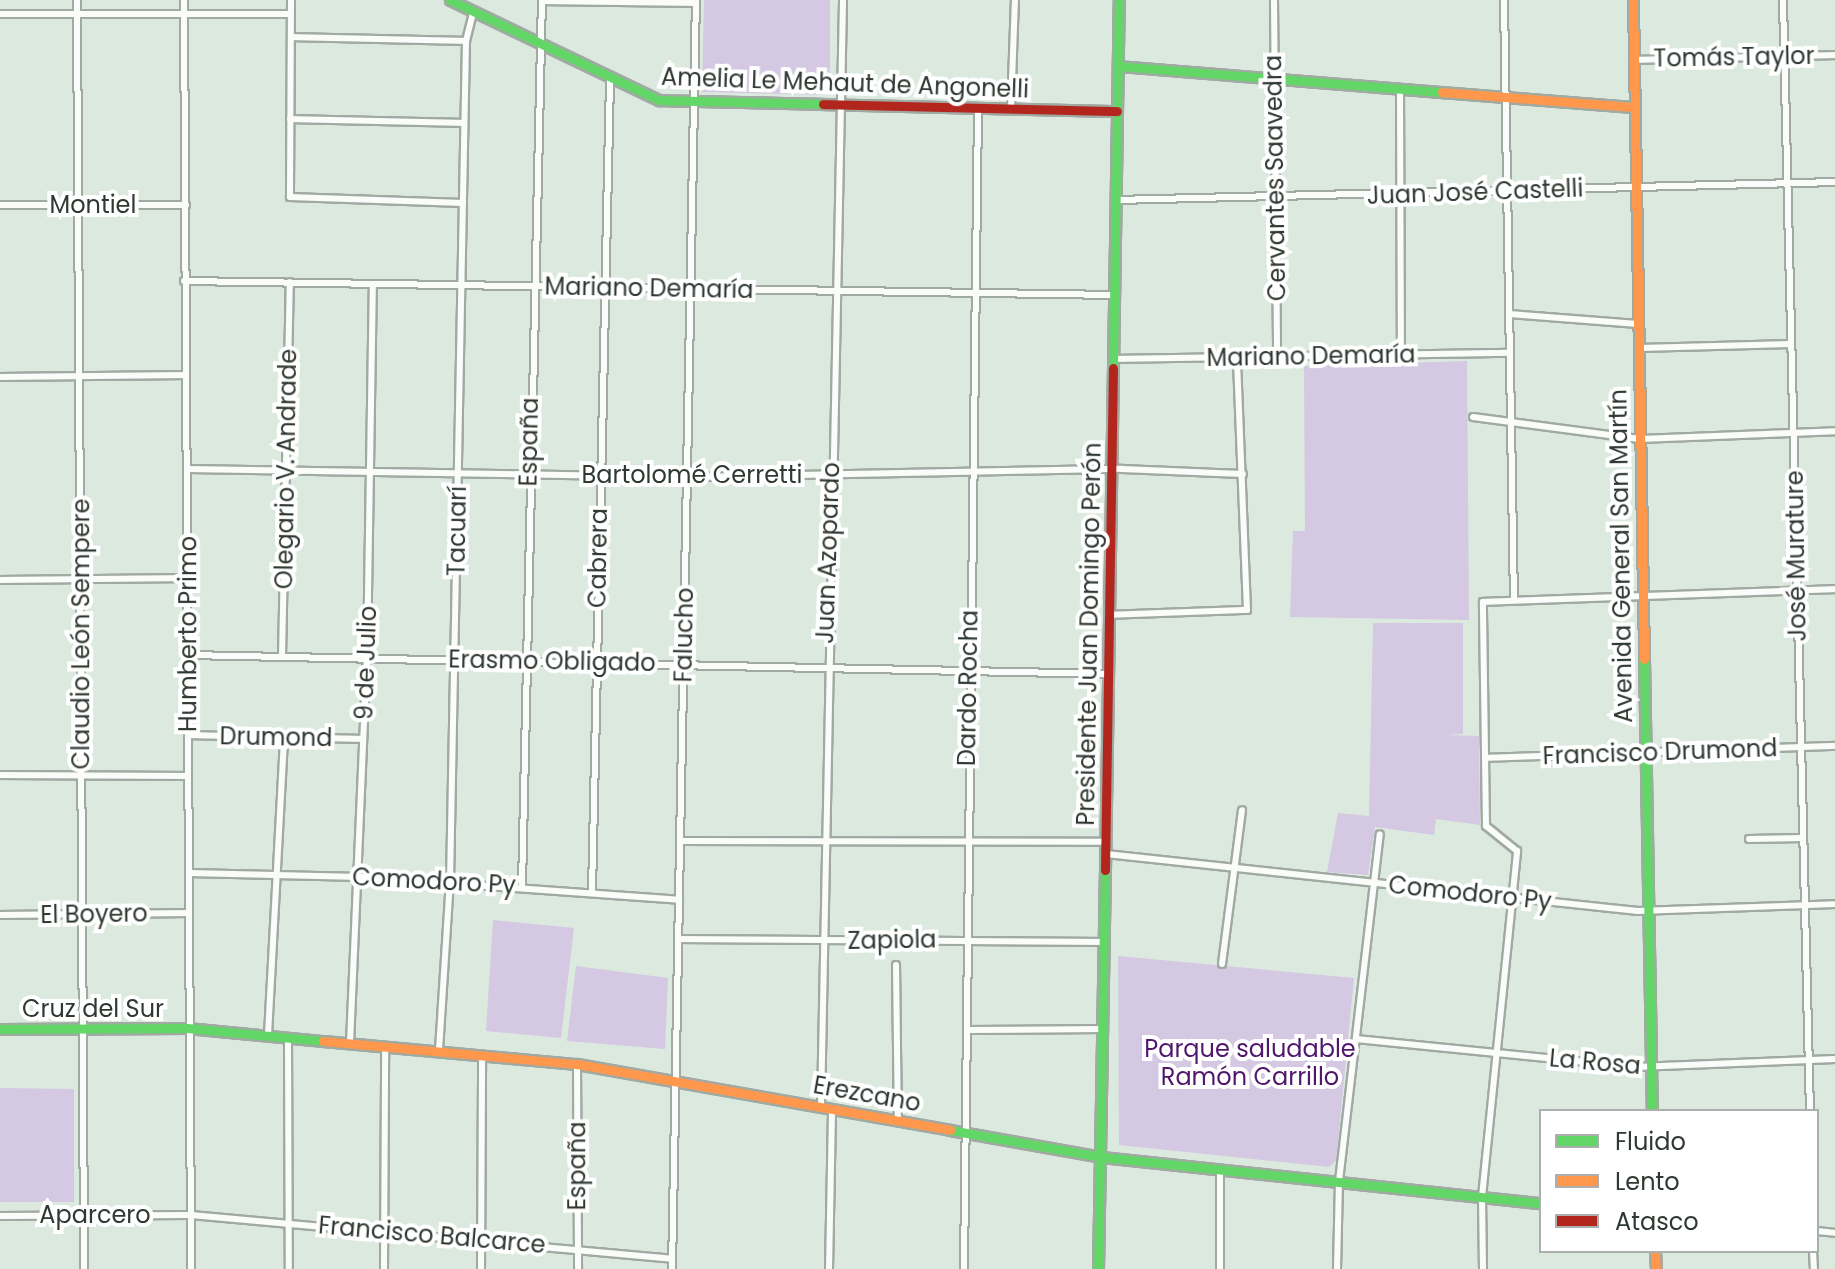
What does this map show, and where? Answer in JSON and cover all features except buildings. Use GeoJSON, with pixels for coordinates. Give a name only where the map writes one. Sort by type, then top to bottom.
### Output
{"type":"FeatureCollection","features":[{"type":"Feature","properties":{"kind":"street","name":"Claudio León Sempere"},"geometry":{"type":"LineString","coordinates":[[77,0],[84,1269]]}},
{"type":"Feature","properties":{"kind":"street","name":"Humberto Primo"},"geometry":{"type":"LineString","coordinates":[[184,0],[188,469],[187,1028],[191,1269]]}},
{"type":"Feature","properties":{"kind":"street"},"geometry":{"type":"LineString","coordinates":[[291,0],[288,194],[463,203]]}},
{"type":"Feature","properties":{"kind":"street","name":"Amelia Le Mehaut de Angonelli"},"geometry":{"type":"LineString","coordinates":[[450,0],[610,80],[659,100],[1117,111]]}},
{"type":"Feature","properties":{"kind":"street"},"geometry":{"type":"LineString","coordinates":[[542,0],[696,1]]}},
{"type":"Feature","properties":{"kind":"street","name":"España"},"geometry":{"type":"LineString","coordinates":[[522,886],[532,287],[542,0]]}},
{"type":"Feature","properties":{"kind":"street","name":"Juan Azopardo"},"geometry":{"type":"LineString","coordinates":[[821,1107],[820,941],[825,668],[843,0]]}},
{"type":"Feature","properties":{"kind":"street"},"geometry":{"type":"LineString","coordinates":[[1011,108],[1015,0]]}},
{"type":"Feature","properties":{"kind":"street","name":"Presidente Juan Domingo Perón"},"geometry":{"type":"LineString","coordinates":[[1098,1269],[1119,0]]}},
{"type":"Feature","properties":{"kind":"street","name":"Cervantes Saavedra"},"geometry":{"type":"LineString","coordinates":[[1274,0],[1277,355]]}},
{"type":"Feature","properties":{"kind":"street"},"geometry":{"type":"LineString","coordinates":[[1504,0],[1514,600]]}},
{"type":"Feature","properties":{"kind":"street","name":"Avenida General San Martín"},"geometry":{"type":"LineString","coordinates":[[1633,0],[1652,1109]]}},
{"type":"Feature","properties":{"kind":"street","name":"José Murature"},"geometry":{"type":"LineString","coordinates":[[1783,0],[1810,1109]]}},
{"type":"Feature","properties":{"kind":"street","name":"Falucho"},"geometry":{"type":"LineString","coordinates":[[672,1269],[696,1]]}},
{"type":"Feature","properties":{"kind":"street","name":"Tacuarí"},"geometry":{"type":"LineString","coordinates":[[439,1050],[450,882],[466,41],[473,12]]}},
{"type":"Feature","properties":{"kind":"street"},"geometry":{"type":"LineString","coordinates":[[0,14],[290,14]]}},
{"type":"Feature","properties":{"kind":"street"},"geometry":{"type":"LineString","coordinates":[[291,37],[466,41]]}},
{"type":"Feature","properties":{"kind":"street","name":"Tomás Taylor"},"geometry":{"type":"LineString","coordinates":[[1633,60],[1835,55]]}},
{"type":"Feature","properties":{"kind":"street"},"geometry":{"type":"LineString","coordinates":[[1118,66],[1634,107]]}},
{"type":"Feature","properties":{"kind":"street","name":"Cabrera"},"geometry":{"type":"LineString","coordinates":[[592,892],[602,287],[610,80]]}},
{"type":"Feature","properties":{"kind":"street"},"geometry":{"type":"LineString","coordinates":[[1400,88],[1401,355]]}},
{"type":"Feature","properties":{"kind":"street","name":"Dardo Rocha"},"geometry":{"type":"LineString","coordinates":[[964,1269],[967,671],[978,108]]}},
{"type":"Feature","properties":{"kind":"street"},"geometry":{"type":"LineString","coordinates":[[290,119],[464,123]]}},
{"type":"Feature","properties":{"kind":"street","name":"Juan José Castelli"},"geometry":{"type":"LineString","coordinates":[[1116,200],[1835,182]]}},
{"type":"Feature","properties":{"kind":"street","name":"Montiel"},"geometry":{"type":"LineString","coordinates":[[0,205],[186,205]]}},
{"type":"Feature","properties":{"kind":"street","name":"Mariano Demaría"},"geometry":{"type":"LineString","coordinates":[[184,281],[1114,295]]}},
{"type":"Feature","properties":{"kind":"street","name":"Olegario V. Andrade"},"geometry":{"type":"LineString","coordinates":[[282,656],[290,282]]}},
{"type":"Feature","properties":{"kind":"street","name":"9 de Julio"},"geometry":{"type":"LineString","coordinates":[[350,1043],[361,877],[373,284]]}},
{"type":"Feature","properties":{"kind":"street"},"geometry":{"type":"LineString","coordinates":[[1509,314],[1638,324]]}},
{"type":"Feature","properties":{"kind":"street"},"geometry":{"type":"LineString","coordinates":[[1639,348],[1791,344]]}},
{"type":"Feature","properties":{"kind":"street","name":"Mariano Demaría"},"geometry":{"type":"LineString","coordinates":[[1113,359],[1509,353]]}},
{"type":"Feature","properties":{"kind":"street"},"geometry":{"type":"LineString","coordinates":[[1108,615],[1245,614],[1237,358]]}},
{"type":"Feature","properties":{"kind":"street"},"geometry":{"type":"LineString","coordinates":[[0,377],[185,375]]}},
{"type":"Feature","properties":{"kind":"street"},"geometry":{"type":"LineString","coordinates":[[1473,417],[1640,439],[1835,431]]}},
{"type":"Feature","properties":{"kind":"street","name":"Bartolomé Cerretti"},"geometry":{"type":"LineString","coordinates":[[188,469],[689,477],[1111,470],[1243,474]]}},
{"type":"Feature","properties":{"kind":"street"},"geometry":{"type":"LineString","coordinates":[[0,580],[188,578]]}},
{"type":"Feature","properties":{"kind":"street"},"geometry":{"type":"LineString","coordinates":[[1483,1269],[1482,1197],[1517,851],[1487,830],[1483,602],[1835,589]]}},
{"type":"Feature","properties":{"kind":"street","name":"Erasmo Obligado"},"geometry":{"type":"LineString","coordinates":[[188,655],[596,661],[1108,674]]}},
{"type":"Feature","properties":{"kind":"street","name":"Drumond"},"geometry":{"type":"LineString","coordinates":[[188,735],[363,739]]}},
{"type":"Feature","properties":{"kind":"street"},"geometry":{"type":"LineString","coordinates":[[268,1035],[284,737]]}},
{"type":"Feature","properties":{"kind":"street","name":"Francisco Drumond"},"geometry":{"type":"LineString","coordinates":[[1485,758],[1835,746]]}},
{"type":"Feature","properties":{"kind":"street"},"geometry":{"type":"LineString","coordinates":[[0,775],[188,776]]}},
{"type":"Feature","properties":{"kind":"street"},"geometry":{"type":"LineString","coordinates":[[1222,964],[1242,810]]}},
{"type":"Feature","properties":{"kind":"street"},"geometry":{"type":"LineString","coordinates":[[1337,1269],[1339,1181],[1380,834]]}},
{"type":"Feature","properties":{"kind":"street"},"geometry":{"type":"LineString","coordinates":[[1749,839],[1803,838]]}},
{"type":"Feature","properties":{"kind":"street"},"geometry":{"type":"LineString","coordinates":[[680,841],[1107,842]]}},
{"type":"Feature","properties":{"kind":"street","name":"Comodoro Py"},"geometry":{"type":"LineString","coordinates":[[1106,854],[1648,911],[1835,904]]}},
{"type":"Feature","properties":{"kind":"street","name":"Comodoro Py"},"geometry":{"type":"LineString","coordinates":[[189,873],[361,877],[522,886],[679,900]]}},
{"type":"Feature","properties":{"kind":"street","name":"El Boyero"},"geometry":{"type":"LineString","coordinates":[[0,915],[188,913]]}},
{"type":"Feature","properties":{"kind":"street","name":"Zapiola"},"geometry":{"type":"LineString","coordinates":[[680,939],[1104,942]]}},
{"type":"Feature","properties":{"kind":"street"},"geometry":{"type":"LineString","coordinates":[[896,965],[898,1121]]}},
{"type":"Feature","properties":{"kind":"street","name":"Erezcano"},"geometry":{"type":"LineString","coordinates":[[187,1028],[577,1064],[675,1077],[821,1107],[1101,1157],[1539,1203]]}},
{"type":"Feature","properties":{"kind":"street","name":"Cruz del Sur"},"geometry":{"type":"LineString","coordinates":[[0,1029],[187,1028]]}},
{"type":"Feature","properties":{"kind":"street"},"geometry":{"type":"LineString","coordinates":[[967,1030],[1104,1029]]}},
{"type":"Feature","properties":{"kind":"street"},"geometry":{"type":"LineString","coordinates":[[288,1037],[289,1269]]}},
{"type":"Feature","properties":{"kind":"street","name":"La Rosa"},"geometry":{"type":"LineString","coordinates":[[1356,1039],[1650,1067],[1835,1059]]}},
{"type":"Feature","properties":{"kind":"street"},"geometry":{"type":"LineString","coordinates":[[384,1269],[385,1046]]}},
{"type":"Feature","properties":{"kind":"street"},"geometry":{"type":"LineString","coordinates":[[481,1269],[482,1055]]}},
{"type":"Feature","properties":{"kind":"street","name":"España"},"geometry":{"type":"LineString","coordinates":[[577,1064],[578,1269]]}},
{"type":"Feature","properties":{"kind":"street"},"geometry":{"type":"LineString","coordinates":[[829,1269],[832,1109]]}},
{"type":"Feature","properties":{"kind":"street"},"geometry":{"type":"LineString","coordinates":[[1220,1170],[1220,1269]]}},
{"type":"Feature","properties":{"kind":"street","name":"Aparcero"},"geometry":{"type":"LineString","coordinates":[[0,1216],[191,1215]]}},
{"type":"Feature","properties":{"kind":"street","name":"Francisco Balcarce"},"geometry":{"type":"LineString","coordinates":[[191,1215],[672,1259]]}},
{"type":"Feature","properties":{"kind":"green space"},"geometry":{"type":"Polygon","coordinates":[[[704,0],[830,0],[830,95],[702,92],[704,0]]]}},
{"type":"Feature","properties":{"kind":"green space"},"geometry":{"type":"Polygon","coordinates":[[[1467,361],[1469,620],[1290,617],[1293,531],[1305,531],[1304,366],[1467,361]]]}},
{"type":"Feature","properties":{"kind":"green space"},"geometry":{"type":"Polygon","coordinates":[[[1373,623],[1463,623],[1463,734],[1445,735],[1479,736],[1480,825],[1436,819],[1434,835],[1375,827],[1368,875],[1327,872],[1338,813],[1369,816],[1373,623]]]}},
{"type":"Feature","properties":{"kind":"green space"},"geometry":{"type":"Polygon","coordinates":[[[493,920],[574,928],[561,1038],[486,1031],[493,920]]]}},
{"type":"Feature","properties":{"kind":"green space","name":"Parque saludable Ramón Carrillo"},"geometry":{"type":"Polygon","coordinates":[[[1118,956],[1354,978],[1336,1161],[1329,1167],[1119,1145],[1118,956]]]}},
{"type":"Feature","properties":{"kind":"green space"},"geometry":{"type":"Polygon","coordinates":[[[576,966],[668,978],[665,1049],[567,1041],[576,966]]]}},
{"type":"Feature","properties":{"kind":"green space"},"geometry":{"type":"Polygon","coordinates":[[[0,1088],[74,1089],[74,1202],[0,1202],[0,1088]]]}},
{"type":"Feature","properties":{"kind":"traffic: fast"},"geometry":{"type":"LineString","coordinates":[[450,0],[659,100],[823,104]]}},
{"type":"Feature","properties":{"kind":"traffic: fast"},"geometry":{"type":"LineString","coordinates":[[1113,368],[1119,0]]}},
{"type":"Feature","properties":{"kind":"traffic: fast"},"geometry":{"type":"LineString","coordinates":[[1118,66],[1442,92]]}},
{"type":"Feature","properties":{"kind":"traffic: fast"},"geometry":{"type":"LineString","coordinates":[[1644,659],[1652,1109]]}},
{"type":"Feature","properties":{"kind":"traffic: fast"},"geometry":{"type":"LineString","coordinates":[[1098,1269],[1105,870]]}},
{"type":"Feature","properties":{"kind":"traffic: fast"},"geometry":{"type":"LineString","coordinates":[[0,1029],[187,1028],[323,1041]]}},
{"type":"Feature","properties":{"kind":"traffic: fast"},"geometry":{"type":"LineString","coordinates":[[950,1130],[1101,1157],[1539,1203]]}},
{"type":"Feature","properties":{"kind":"traffic: slow"},"geometry":{"type":"LineString","coordinates":[[1633,0],[1644,659]]}},
{"type":"Feature","properties":{"kind":"traffic: slow"},"geometry":{"type":"LineString","coordinates":[[1442,92],[1634,107]]}},
{"type":"Feature","properties":{"kind":"traffic: slow"},"geometry":{"type":"LineString","coordinates":[[323,1041],[577,1064],[950,1130]]}},
{"type":"Feature","properties":{"kind":"traffic: slow"},"geometry":{"type":"LineString","coordinates":[[1655,1253],[1656,1269]]}},
{"type":"Feature","properties":{"kind":"traffic: jam"},"geometry":{"type":"LineString","coordinates":[[823,104],[1117,111]]}},
{"type":"Feature","properties":{"kind":"traffic: jam"},"geometry":{"type":"LineString","coordinates":[[1105,870],[1113,368]]}}]}
